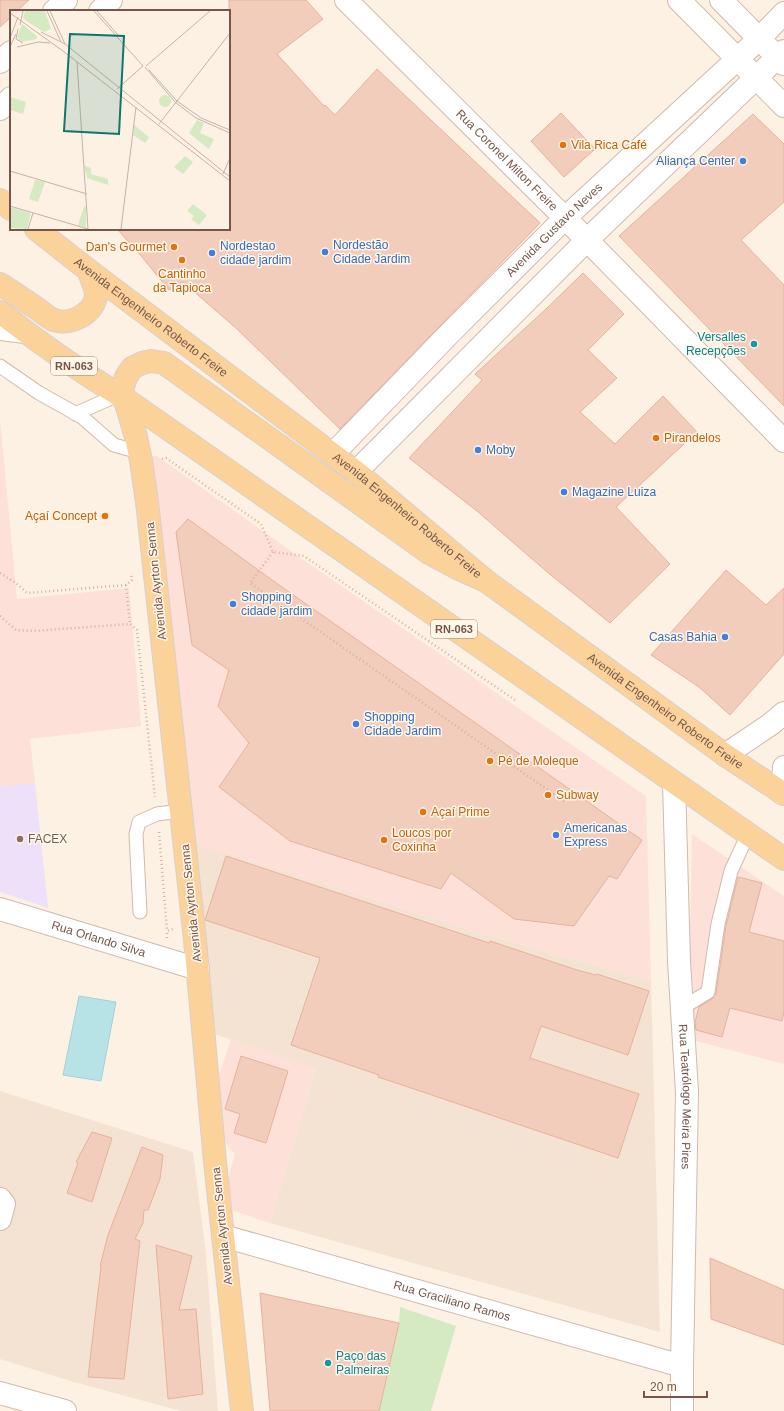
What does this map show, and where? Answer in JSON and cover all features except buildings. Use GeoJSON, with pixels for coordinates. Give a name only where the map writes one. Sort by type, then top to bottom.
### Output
{"type":"FeatureCollection","features":[{"type":"Feature","properties":{"kind":"main road"},"geometry":{"type":"LineString","coordinates":[[0,200],[10,208]]}},
{"type":"Feature","properties":{"kind":"main road","name":"Avenida Engenheiro Roberto Freire"},"geometry":{"type":"LineString","coordinates":[[37,230],[356,472],[486,581],[725,755],[783,793]]}},
{"type":"Feature","properties":{"kind":"main road"},"geometry":{"type":"LineString","coordinates":[[0,284],[54,320],[71,320],[79,318],[87,313],[94,304],[96,294],[95,288],[88,270]]}},
{"type":"Feature","properties":{"kind":"main road","name":"RN-063"},"geometry":{"type":"LineString","coordinates":[[0,312],[25,332],[121,396],[784,859]]}},
{"type":"Feature","properties":{"kind":"main road","name":"Avenida Ayrton Senna"},"geometry":{"type":"LineString","coordinates":[[242,1411],[215,1162],[198,969],[147,502],[139,452],[121,396],[126,377],[132,368],[142,363],[151,361],[164,363],[429,553],[486,581]]}},
{"type":"Feature","properties":{"kind":"street"},"geometry":{"type":"LineString","coordinates":[[55,10],[66,0]]}},
{"type":"Feature","properties":{"kind":"street"},"geometry":{"type":"LineString","coordinates":[[101,10],[111,0]]}},
{"type":"Feature","properties":{"kind":"street","name":"Rua Coronel Milton Freire"},"geometry":{"type":"LineString","coordinates":[[346,0],[587,240],[784,440]]}},
{"type":"Feature","properties":{"kind":"street"},"geometry":{"type":"LineString","coordinates":[[679,0],[784,106]]}},
{"type":"Feature","properties":{"kind":"street"},"geometry":{"type":"LineString","coordinates":[[356,472],[587,240],[756,77],[782,58],[759,39],[721,0]]}},
{"type":"Feature","properties":{"kind":"street","name":"Avenida Gustavo Neves"},"geometry":{"type":"LineString","coordinates":[[332,454],[565,218],[738,59],[784,14]]}},
{"type":"Feature","properties":{"kind":"street"},"geometry":{"type":"LineString","coordinates":[[0,62],[10,53]]}},
{"type":"Feature","properties":{"kind":"street"},"geometry":{"type":"LineString","coordinates":[[0,109],[10,99]]}},
{"type":"Feature","properties":{"kind":"street"},"geometry":{"type":"LineString","coordinates":[[0,329],[25,332]]}},
{"type":"Feature","properties":{"kind":"street"},"geometry":{"type":"LineString","coordinates":[[447,336],[470,356]]}},
{"type":"Feature","properties":{"kind":"street"},"geometry":{"type":"LineString","coordinates":[[725,755],[771,724],[784,713]]}},
{"type":"Feature","properties":{"kind":"street"},"geometry":{"type":"LineString","coordinates":[[783,793],[784,767]]}},
{"type":"Feature","properties":{"kind":"street","name":"Rua Teatrólogo Meira Pires"},"geometry":{"type":"LineString","coordinates":[[674,783],[679,954],[687,1092],[682,1411]]}},
{"type":"Feature","properties":{"kind":"street","name":"Rua Orlando Silva"},"geometry":{"type":"LineString","coordinates":[[0,909],[198,969]]}},
{"type":"Feature","properties":{"kind":"street"},"geometry":{"type":"LineString","coordinates":[[0,1199],[4,1204],[0,1219]]}},
{"type":"Feature","properties":{"kind":"street","name":"Rua Graciliano Ramos"},"geometry":{"type":"LineString","coordinates":[[223,1236],[682,1366]]}},
{"type":"Feature","properties":{"kind":"street"},"geometry":{"type":"LineString","coordinates":[[0,1393],[65,1411]]}},
{"type":"Feature","properties":{"kind":"lane"},"geometry":{"type":"LineString","coordinates":[[0,366],[39,393],[82,417],[114,445],[139,452]]}},
{"type":"Feature","properties":{"kind":"lane"},"geometry":{"type":"LineString","coordinates":[[75,414],[121,396]]}},
{"type":"Feature","properties":{"kind":"lane"},"geometry":{"type":"LineString","coordinates":[[140,912],[136,834],[139,822],[157,814],[181,811]]}},
{"type":"Feature","properties":{"kind":"lane"},"geometry":{"type":"LineString","coordinates":[[682,1008],[708,992],[718,924],[731,871],[748,834]]}},
{"type":"Feature","properties":{"kind":"path"},"geometry":{"type":"LineString","coordinates":[[160,459],[166,458],[261,524],[273,552]]}},
{"type":"Feature","properties":{"kind":"path"},"geometry":{"type":"LineString","coordinates":[[273,552],[304,556],[521,704]]}},
{"type":"Feature","properties":{"kind":"path"},"geometry":{"type":"LineString","coordinates":[[273,552],[250,583],[564,801]]}},
{"type":"Feature","properties":{"kind":"path"},"geometry":{"type":"LineString","coordinates":[[0,573],[16,583],[27,593],[126,585],[132,580],[131,572]]}},
{"type":"Feature","properties":{"kind":"path"},"geometry":{"type":"LineString","coordinates":[[126,585],[130,624],[137,630],[157,814],[167,931]]}},
{"type":"Feature","properties":{"kind":"path"},"geometry":{"type":"LineString","coordinates":[[0,616],[16,630],[33,631],[130,624]]}},
{"type":"Feature","properties":{"kind":"shaded area"},"geometry":{"type":"Polygon","coordinates":[[[0,420],[17,599],[129,588],[141,726],[30,739],[35,783],[0,786],[0,420]]]}},
{"type":"Feature","properties":{"kind":"shaded area","name":"Shopping Cidade Jardim"},"geometry":{"type":"Polygon","coordinates":[[[149,456],[157,456],[305,561],[646,796],[651,981],[480,933],[188,841],[149,456]]]}},
{"type":"Feature","properties":{"kind":"shaded area","name":"FACEX"},"geometry":{"type":"Polygon","coordinates":[[[35,783],[48,908],[0,892],[0,786],[35,783]]]}},
{"type":"Feature","properties":{"kind":"shaded area"},"geometry":{"type":"Polygon","coordinates":[[[692,834],[784,896],[784,1064],[688,1039],[692,834]]]}},
{"type":"Feature","properties":{"kind":"shaded area"},"geometry":{"type":"Polygon","coordinates":[[[188,841],[480,933],[651,981],[660,1332],[270,1223],[316,1069],[206,1031],[188,841]]]}},
{"type":"Feature","properties":{"kind":"shaded area"},"geometry":{"type":"Polygon","coordinates":[[[231,1039],[316,1069],[270,1223],[228,1209],[224,1192],[235,1154],[220,1136],[212,1096],[231,1039]]]}},
{"type":"Feature","properties":{"kind":"shaded area"},"geometry":{"type":"Polygon","coordinates":[[[0,1091],[193,1152],[206,1255],[218,1411],[181,1411],[74,1382],[0,1359],[0,1091]]]}},
{"type":"Feature","properties":{"kind":"green space"},"geometry":{"type":"Polygon","coordinates":[[[400,1307],[456,1326],[431,1411],[379,1411],[399,1323],[400,1307]]]}},
{"type":"Feature","properties":{"kind":"water"},"geometry":{"type":"Polygon","coordinates":[[[79,996],[116,1002],[101,1081],[63,1075],[79,996]]]}},
{"type":"Feature","properties":{"kind":"place","name":"Vila Rica Café"},"geometry":{"type":"Point","coordinates":[563,145]}},
{"type":"Feature","properties":{"kind":"place","name":"Aliança Center"},"geometry":{"type":"Point","coordinates":[743,161]}},
{"type":"Feature","properties":{"kind":"place","name":"Dan's Gourmet"},"geometry":{"type":"Point","coordinates":[174,247]}},
{"type":"Feature","properties":{"kind":"place","name":"Nordestão Cidade Jardim"},"geometry":{"type":"Point","coordinates":[325,252]}},
{"type":"Feature","properties":{"kind":"place","name":"Nordestao cidade jardim"},"geometry":{"type":"Point","coordinates":[212,253]}},
{"type":"Feature","properties":{"kind":"place","name":"Cantinho da Tapioca"},"geometry":{"type":"Point","coordinates":[182,260]}},
{"type":"Feature","properties":{"kind":"place","name":"Versalles Recepções"},"geometry":{"type":"Point","coordinates":[754,344]}},
{"type":"Feature","properties":{"kind":"place","name":"Pirandelos"},"geometry":{"type":"Point","coordinates":[656,438]}},
{"type":"Feature","properties":{"kind":"place","name":"Moby"},"geometry":{"type":"Point","coordinates":[478,450]}},
{"type":"Feature","properties":{"kind":"place","name":"Magazine Luiza"},"geometry":{"type":"Point","coordinates":[564,492]}},
{"type":"Feature","properties":{"kind":"place","name":"Açaí Concept"},"geometry":{"type":"Point","coordinates":[105,516]}},
{"type":"Feature","properties":{"kind":"place","name":"Shopping cidade jardim"},"geometry":{"type":"Point","coordinates":[233,604]}},
{"type":"Feature","properties":{"kind":"place","name":"Casas Bahia"},"geometry":{"type":"Point","coordinates":[725,637]}},
{"type":"Feature","properties":{"kind":"place","name":"Shopping Cidade Jardim"},"geometry":{"type":"Point","coordinates":[356,724]}},
{"type":"Feature","properties":{"kind":"place","name":"Pé de Moleque"},"geometry":{"type":"Point","coordinates":[490,761]}},
{"type":"Feature","properties":{"kind":"place","name":"Subway"},"geometry":{"type":"Point","coordinates":[548,795]}},
{"type":"Feature","properties":{"kind":"place","name":"Açaí Prime"},"geometry":{"type":"Point","coordinates":[423,812]}},
{"type":"Feature","properties":{"kind":"place","name":"Americanas Express"},"geometry":{"type":"Point","coordinates":[556,835]}},
{"type":"Feature","properties":{"kind":"place","name":"FACEX"},"geometry":{"type":"Point","coordinates":[20,839]}},
{"type":"Feature","properties":{"kind":"place","name":"Loucos por Coxinha"},"geometry":{"type":"Point","coordinates":[384,840]}},
{"type":"Feature","properties":{"kind":"place","name":"Paço das Palmeiras"},"geometry":{"type":"Point","coordinates":[328,1363]}}]}
